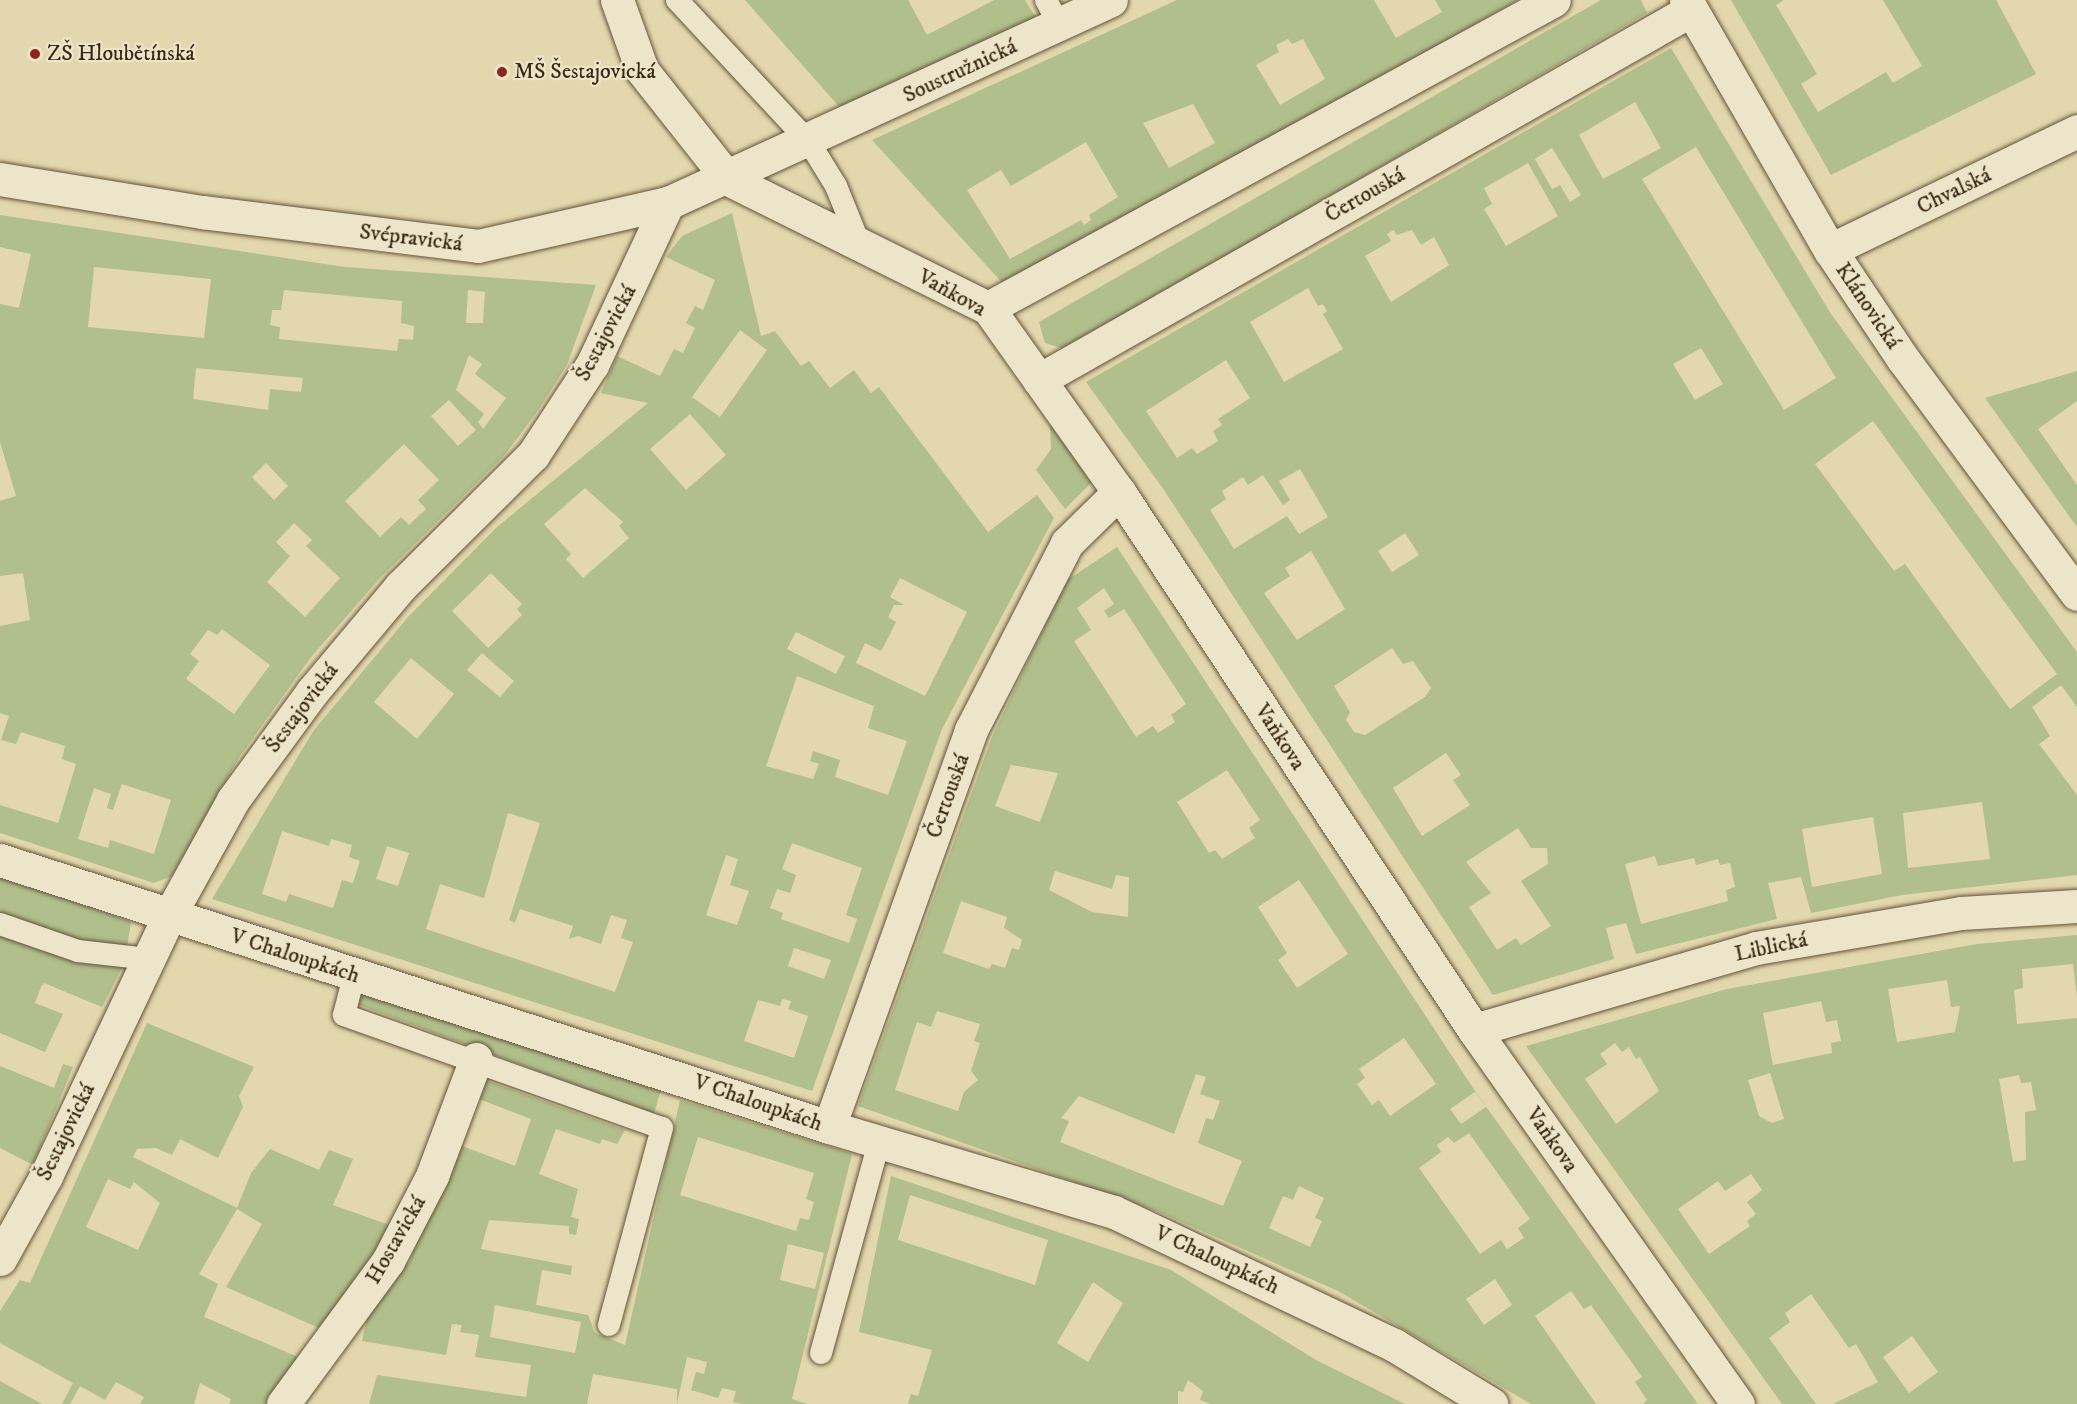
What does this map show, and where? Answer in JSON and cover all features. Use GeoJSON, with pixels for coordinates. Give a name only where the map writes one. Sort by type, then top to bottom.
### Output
{"type":"FeatureCollection","features":[{"type":"Feature","properties":{"kind":"street"},"geometry":{"type":"LineString","coordinates":[[617,0],[642,70],[728,179]]}},
{"type":"Feature","properties":{"kind":"street","name":"Soustružnická"},"geometry":{"type":"LineString","coordinates":[[809,142],[1053,12],[1111,0]]}},
{"type":"Feature","properties":{"kind":"street"},"geometry":{"type":"LineString","coordinates":[[988,309],[1554,0]]}},
{"type":"Feature","properties":{"kind":"street","name":"Klánovická"},"geometry":{"type":"LineString","coordinates":[[1688,5],[1830,250],[1903,359],[2077,594]]}},
{"type":"Feature","properties":{"kind":"street","name":"Čertouská"},"geometry":{"type":"LineString","coordinates":[[1039,380],[1688,5]]}},
{"type":"Feature","properties":{"kind":"street","name":"Chvalská"},"geometry":{"type":"LineString","coordinates":[[1830,250],[2077,131]]}},
{"type":"Feature","properties":{"kind":"street","name":"Svépravická"},"geometry":{"type":"LineString","coordinates":[[0,179],[202,212],[478,246],[668,203],[809,142]]}},
{"type":"Feature","properties":{"kind":"street","name":"Vaňkova"},"geometry":{"type":"LineString","coordinates":[[728,179],[988,309],[1119,492],[1474,1030],[1738,1404]]}},
{"type":"Feature","properties":{"kind":"street","name":"Šestajovická"},"geometry":{"type":"LineString","coordinates":[[0,1259],[46,1176],[169,916],[233,800],[312,692],[401,586],[532,455],[592,365],[668,203]]}},
{"type":"Feature","properties":{"kind":"street","name":"Čertouská"},"geometry":{"type":"LineString","coordinates":[[829,1127],[971,730],[1067,543],[1119,492]]}},
{"type":"Feature","properties":{"kind":"street","name":"V Chaloupkách"},"geometry":{"type":"LineString","coordinates":[[0,860],[354,976],[829,1127],[1114,1212],[1394,1345],[1491,1404]]}},
{"type":"Feature","properties":{"kind":"street","name":"Liblická"},"geometry":{"type":"LineString","coordinates":[[1474,1030],[1756,948],[1961,913],[2077,906]]}},
{"type":"Feature","properties":{"kind":"street","name":"Hostavická"},"geometry":{"type":"LineString","coordinates":[[283,1404],[388,1261],[432,1176],[476,1059]]}},
{"type":"Feature","properties":{"kind":"lane"},"geometry":{"type":"LineString","coordinates":[[677,0],[809,142],[836,186],[860,244]]}},
{"type":"Feature","properties":{"kind":"lane"},"geometry":{"type":"LineString","coordinates":[[0,924],[78,951],[148,959]]}},
{"type":"Feature","properties":{"kind":"lane"},"geometry":{"type":"LineString","coordinates":[[354,976],[344,1015],[476,1059],[662,1128],[609,1326]]}},
{"type":"Feature","properties":{"kind":"lane"},"geometry":{"type":"LineString","coordinates":[[821,1353],[879,1142]]}},
{"type":"Feature","properties":{"kind":"green space"},"geometry":{"type":"Polygon","coordinates":[[[745,0],[908,0],[927,35],[994,0],[1025,0],[1036,18],[843,111],[745,0]]]}},
{"type":"Feature","properties":{"kind":"green space"},"geometry":{"type":"Polygon","coordinates":[[[1177,0],[1374,0],[1396,38],[1442,12],[1435,0],[1518,0],[1007,288],[872,140],[1177,0]],[[1288,39],[1276,45],[1279,52],[1256,65],[1280,105],[1325,79],[1303,39],[1292,44],[1288,39]],[[1193,104],[1143,123],[1169,168],[1215,143],[1193,104]],[[1086,142],[1011,186],[1001,170],[967,190],[1010,259],[1081,220],[1084,225],[1091,220],[1089,215],[1118,197],[1086,142]]]}},
{"type":"Feature","properties":{"kind":"green space"},"geometry":{"type":"Polygon","coordinates":[[[1601,0],[1641,0],[1647,13],[1065,349],[1045,343],[1039,322],[1601,0]]]}},
{"type":"Feature","properties":{"kind":"green space"},"geometry":{"type":"Polygon","coordinates":[[[1731,0],[1784,0],[1776,5],[1817,74],[1801,84],[1818,112],[1886,72],[1893,83],[1922,66],[1883,0],[1996,0],[2036,74],[1831,175],[1731,0]]]}},
{"type":"Feature","properties":{"kind":"green space"},"geometry":{"type":"Polygon","coordinates":[[[1671,48],[1831,314],[2077,652],[2077,707],[2061,685],[2032,707],[2050,736],[2039,744],[2077,795],[2077,875],[1902,895],[1811,913],[1801,877],[1768,883],[1777,919],[1636,954],[1626,923],[1606,928],[1614,959],[1493,995],[1164,490],[1086,382],[1671,48]],[[1635,102],[1579,135],[1603,179],[1661,148],[1635,102]],[[1696,147],[1642,179],[1784,410],[1836,378],[1696,147]],[[1552,148],[1535,159],[1552,189],[1560,185],[1570,202],[1581,195],[1552,148]],[[1528,163],[1484,188],[1492,204],[1484,209],[1506,246],[1558,216],[1528,163]],[[1394,230],[1387,234],[1391,241],[1365,256],[1391,302],[1449,265],[1434,237],[1421,245],[1412,230],[1397,235],[1394,230]],[[1308,288],[1250,322],[1284,382],[1343,349],[1323,314],[1327,311],[1323,304],[1318,306],[1308,288]],[[1701,348],[1673,364],[1695,400],[1723,384],[1701,348]],[[1226,360],[1146,411],[1177,458],[1192,448],[1197,454],[1218,441],[1213,431],[1222,425],[1218,419],[1250,398],[1226,360]],[[1873,421],[1815,464],[1894,571],[1905,564],[2010,709],[2057,674],[1873,421]],[[1300,469],[1279,481],[1290,500],[1283,505],[1263,475],[1248,485],[1243,477],[1222,491],[1226,499],[1210,510],[1234,549],[1287,516],[1299,534],[1328,517],[1300,469]],[[1405,533],[1378,551],[1392,572],[1419,555],[1405,533]],[[1311,551],[1285,568],[1290,576],[1264,593],[1297,640],[1345,609],[1311,551]],[[1392,648],[1334,686],[1350,712],[1346,720],[1354,732],[1365,735],[1425,697],[1431,688],[1413,661],[1403,664],[1392,648]],[[1446,753],[1393,788],[1422,836],[1470,805],[1453,780],[1461,775],[1446,753]],[[1982,802],[1903,813],[1908,868],[1990,859],[1982,802]],[[1873,817],[1802,829],[1812,887],[1882,874],[1873,817]],[[1518,828],[1466,862],[1491,893],[1469,907],[1497,950],[1516,938],[1521,945],[1551,926],[1521,881],[1548,864],[1547,848],[1531,848],[1518,828]],[[1655,856],[1625,864],[1641,924],[1728,901],[1726,890],[1735,887],[1730,863],[1720,865],[1718,859],[1696,865],[1694,858],[1658,866],[1655,856]]]}},
{"type":"Feature","properties":{"kind":"green space"},"geometry":{"type":"Polygon","coordinates":[[[732,213],[761,336],[775,331],[801,366],[809,361],[830,388],[854,370],[871,393],[879,387],[988,532],[1037,495],[1054,518],[942,729],[812,1091],[212,899],[314,730],[408,617],[497,527],[648,403],[601,393],[617,356],[660,376],[674,349],[683,353],[695,328],[686,323],[695,306],[703,310],[715,280],[666,257],[682,236],[732,213]],[[740,330],[692,397],[720,417],[767,350],[740,330]],[[690,414],[650,449],[686,490],[726,455],[690,414]],[[585,488],[544,524],[571,554],[566,559],[583,578],[629,538],[619,526],[623,522],[585,488]],[[491,573],[452,611],[488,648],[522,615],[517,609],[522,604],[491,573]],[[900,578],[890,597],[904,605],[894,605],[888,617],[896,622],[881,651],[865,643],[856,663],[925,696],[967,612],[900,578]],[[796,632],[787,649],[836,674],[845,656],[796,632]],[[482,653],[467,670],[500,697],[514,681],[482,653]],[[411,658],[374,702],[417,739],[454,694],[411,658]],[[797,676],[766,766],[813,779],[819,764],[810,761],[813,751],[840,760],[835,777],[888,795],[907,741],[868,728],[874,706],[797,676]],[[508,813],[484,898],[440,884],[426,929],[615,992],[633,942],[621,938],[627,920],[611,915],[601,944],[578,936],[569,939],[573,926],[520,909],[515,923],[509,920],[540,823],[508,813]],[[282,831],[262,894],[286,902],[289,894],[333,908],[342,880],[353,883],[360,861],[349,857],[352,845],[331,839],[329,846],[282,831]],[[792,843],[782,869],[796,875],[790,893],[777,889],[770,908],[783,913],[781,919],[849,943],[857,919],[846,915],[862,868],[792,843]],[[387,846],[376,879],[398,886],[409,853],[387,846]],[[726,855],[706,915],[737,925],[749,891],[730,885],[738,859],[726,855]],[[794,948],[788,966],[824,979],[831,960],[794,948]],[[782,999],[780,1006],[758,1000],[744,1041],[794,1058],[808,1016],[788,1009],[791,1001],[782,999]]]}},
{"type":"Feature","properties":{"kind":"green space"},"geometry":{"type":"Polygon","coordinates":[[[0,215],[345,267],[596,285],[567,365],[537,412],[503,457],[380,578],[311,657],[240,756],[172,876],[154,883],[0,833],[0,805],[58,823],[76,764],[62,759],[65,746],[21,732],[16,744],[1,740],[9,716],[0,713],[0,626],[30,620],[23,573],[0,576],[0,501],[16,496],[0,442],[0,304],[19,308],[31,254],[0,247],[0,215]],[[94,267],[88,327],[204,338],[211,279],[94,267]],[[284,290],[281,310],[272,310],[270,325],[280,327],[279,339],[397,351],[399,339],[413,340],[414,326],[401,323],[402,301],[284,290]],[[468,290],[466,323],[483,323],[485,292],[468,290]],[[469,355],[456,390],[484,414],[478,422],[483,429],[506,398],[475,374],[482,364],[469,355]],[[196,368],[193,399],[268,410],[270,389],[301,392],[303,378],[196,368]],[[449,400],[431,416],[458,446],[476,430],[449,400]],[[404,444],[345,501],[380,537],[401,517],[409,525],[426,509],[418,500],[439,480],[404,444]],[[266,463],[252,477],[274,500],[288,486],[266,463]],[[294,523],[276,542],[290,556],[267,582],[305,617],[340,578],[306,546],[312,540],[294,523]],[[222,629],[217,635],[208,630],[190,654],[199,661],[186,679],[234,714],[270,665],[222,629]],[[122,784],[113,810],[107,808],[111,794],[94,788],[78,839],[108,848],[110,840],[154,854],[171,800],[122,784]]]}},
{"type":"Feature","properties":{"kind":"green space"},"geometry":{"type":"Polygon","coordinates":[[[2077,371],[2077,401],[2038,429],[2077,485],[2077,527],[1985,398],[2077,371]]]}},
{"type":"Feature","properties":{"kind":"green space"},"geometry":{"type":"Polygon","coordinates":[[[1050,423],[1093,481],[1065,509],[1036,470],[1051,449],[1050,423]]]}},
{"type":"Feature","properties":{"kind":"green space"},"geometry":{"type":"Polygon","coordinates":[[[1117,547],[1475,1091],[1698,1404],[1643,1404],[1647,1400],[1635,1382],[1642,1377],[1591,1305],[1584,1309],[1571,1291],[1535,1316],[1596,1404],[1531,1404],[1338,1291],[1159,1212],[858,1106],[992,737],[1066,581],[1117,547]],[[1104,588],[1077,608],[1091,630],[1074,641],[1136,737],[1153,726],[1158,733],[1175,722],[1171,715],[1186,704],[1124,609],[1109,618],[1104,611],[1114,604],[1104,588]],[[1011,765],[995,806],[1040,822],[1058,773],[1011,765]],[[1227,770],[1177,802],[1209,853],[1215,850],[1222,859],[1255,838],[1249,828],[1260,820],[1227,770]],[[1055,871],[1049,890],[1092,912],[1128,917],[1129,877],[1116,875],[1112,889],[1055,871]],[[1299,880],[1258,907],[1287,953],[1278,960],[1297,988],[1348,954],[1299,880]],[[961,901],[943,953],[989,969],[992,964],[1005,968],[1012,948],[1019,950],[1022,940],[1004,928],[1007,917],[961,901]],[[937,1011],[931,1027],[917,1022],[895,1090],[958,1111],[964,1092],[978,1080],[971,1071],[980,1043],[974,1041],[980,1024],[937,1011]],[[1404,1038],[1359,1069],[1365,1078],[1357,1084],[1372,1105],[1379,1100],[1390,1116],[1436,1084],[1404,1038]],[[1196,1074],[1174,1134],[1079,1096],[1061,1118],[1069,1121],[1060,1142],[1223,1206],[1242,1161],[1198,1143],[1206,1118],[1213,1120],[1220,1101],[1200,1094],[1206,1077],[1196,1074]],[[1475,1092],[1450,1109],[1461,1124],[1486,1107],[1475,1092]],[[1469,1133],[1454,1143],[1448,1137],[1437,1145],[1441,1152],[1419,1168],[1480,1254],[1501,1240],[1507,1249],[1524,1238],[1518,1228],[1530,1219],[1469,1133]],[[1299,1186],[1293,1200],[1283,1196],[1269,1228],[1310,1247],[1322,1221],[1315,1218],[1324,1198],[1299,1186]],[[1495,1279],[1466,1299],[1484,1325],[1512,1305],[1495,1279]]]}},
{"type":"Feature","properties":{"kind":"green space"},"geometry":{"type":"Polygon","coordinates":[[[0,875],[131,922],[125,962],[102,1007],[44,983],[41,987],[35,1003],[63,1014],[45,1052],[0,1033],[0,875]]]}},
{"type":"Feature","properties":{"kind":"green space"},"geometry":{"type":"Polygon","coordinates":[[[2077,935],[2077,997],[2073,964],[2022,969],[2023,988],[2014,990],[2017,1024],[2077,1018],[2077,1404],[1833,1404],[1878,1382],[1856,1344],[1849,1348],[1811,1294],[1785,1313],[1790,1322],[1769,1338],[1816,1404],[1782,1404],[1526,1046],[1727,989],[1977,944],[2077,935]],[[1947,980],[1888,989],[1897,1042],[1955,1032],[1960,1006],[1951,1007],[1947,980]],[[1821,1001],[1763,1013],[1773,1065],[1832,1053],[1831,1043],[1841,1041],[1837,1020],[1826,1022],[1821,1001]],[[1615,1043],[1600,1054],[1607,1064],[1585,1079],[1616,1124],[1659,1091],[1640,1057],[1636,1059],[1629,1047],[1622,1052],[1615,1043]],[[1770,1073],[1748,1080],[1759,1116],[1772,1123],[1784,1119],[1770,1073]],[[2019,1075],[1999,1079],[2013,1162],[2026,1160],[2025,1112],[2036,1110],[2031,1082],[2021,1083],[2019,1075]],[[1751,1174],[1725,1191],[1718,1181],[1678,1209],[1709,1254],[1750,1226],[1747,1221],[1756,1214],[1747,1202],[1762,1190],[1751,1174]],[[1912,1336],[1883,1357],[1909,1393],[1938,1372],[1912,1336]]]}},
{"type":"Feature","properties":{"kind":"green space"},"geometry":{"type":"Polygon","coordinates":[[[360,989],[662,1086],[654,1114],[354,1003],[360,989]]]}},
{"type":"Feature","properties":{"kind":"green space"},"geometry":{"type":"Polygon","coordinates":[[[147,1023],[254,1067],[239,1096],[243,1107],[218,1158],[180,1139],[172,1155],[156,1148],[137,1149],[133,1157],[237,1208],[251,1173],[270,1149],[319,1170],[329,1150],[353,1159],[333,1205],[395,1227],[319,1328],[226,1287],[262,1224],[237,1209],[199,1274],[218,1284],[204,1317],[305,1360],[286,1389],[265,1404],[229,1404],[231,1399],[200,1383],[194,1404],[140,1404],[144,1397],[116,1382],[105,1400],[80,1386],[70,1404],[62,1404],[73,1383],[0,1343],[0,1311],[20,1280],[30,1283],[147,1023]],[[108,1179],[86,1227],[138,1250],[160,1203],[134,1182],[130,1189],[108,1179]]]}},
{"type":"Feature","properties":{"kind":"green space"},"geometry":{"type":"Polygon","coordinates":[[[63,1064],[73,1067],[33,1165],[0,1148],[0,1066],[54,1088],[63,1064]]]}},
{"type":"Feature","properties":{"kind":"green space"},"geometry":{"type":"Polygon","coordinates":[[[482,1079],[625,1130],[617,1144],[602,1139],[600,1144],[556,1129],[539,1174],[578,1189],[571,1217],[579,1219],[576,1235],[569,1234],[569,1226],[489,1220],[481,1249],[572,1266],[571,1275],[542,1270],[536,1305],[588,1315],[595,1333],[625,1345],[680,1100],[852,1154],[792,1399],[807,1404],[742,1404],[733,1402],[736,1391],[722,1388],[718,1398],[691,1390],[696,1372],[704,1374],[707,1362],[687,1357],[677,1404],[677,1389],[593,1374],[587,1404],[369,1404],[377,1375],[526,1397],[531,1365],[475,1357],[479,1335],[460,1332],[462,1325],[452,1324],[446,1355],[362,1341],[368,1313],[399,1259],[408,1264],[457,1144],[515,1166],[531,1119],[474,1097],[482,1079]],[[698,1137],[680,1195],[796,1231],[800,1218],[809,1220],[814,1202],[806,1199],[814,1173],[698,1137]],[[788,1244],[780,1280],[815,1289],[824,1253],[788,1244]],[[495,1305],[490,1337],[575,1353],[581,1322],[495,1305]]]}},
{"type":"Feature","properties":{"kind":"green space"},"geometry":{"type":"Polygon","coordinates":[[[891,1176],[1171,1270],[1316,1360],[1405,1404],[1211,1404],[1200,1400],[1203,1391],[1188,1380],[1183,1392],[1178,1391],[1178,1404],[908,1404],[911,1394],[918,1396],[932,1350],[859,1332],[891,1176]],[[910,1195],[898,1240],[1035,1285],[1048,1240],[910,1195]],[[1093,1282],[1057,1343],[1088,1362],[1123,1303],[1093,1282]]]}},
{"type":"Feature","properties":{"kind":"green space"},"geometry":{"type":"Polygon","coordinates":[[[0,1381],[42,1404],[0,1404],[0,1381]]]}},
{"type":"Feature","properties":{"kind":"place","name":"ZŠ Hloubětínská"},"geometry":{"type":"Point","coordinates":[35,54]}},
{"type":"Feature","properties":{"kind":"place","name":"MŠ Šestajovická"},"geometry":{"type":"Point","coordinates":[502,72]}}]}
